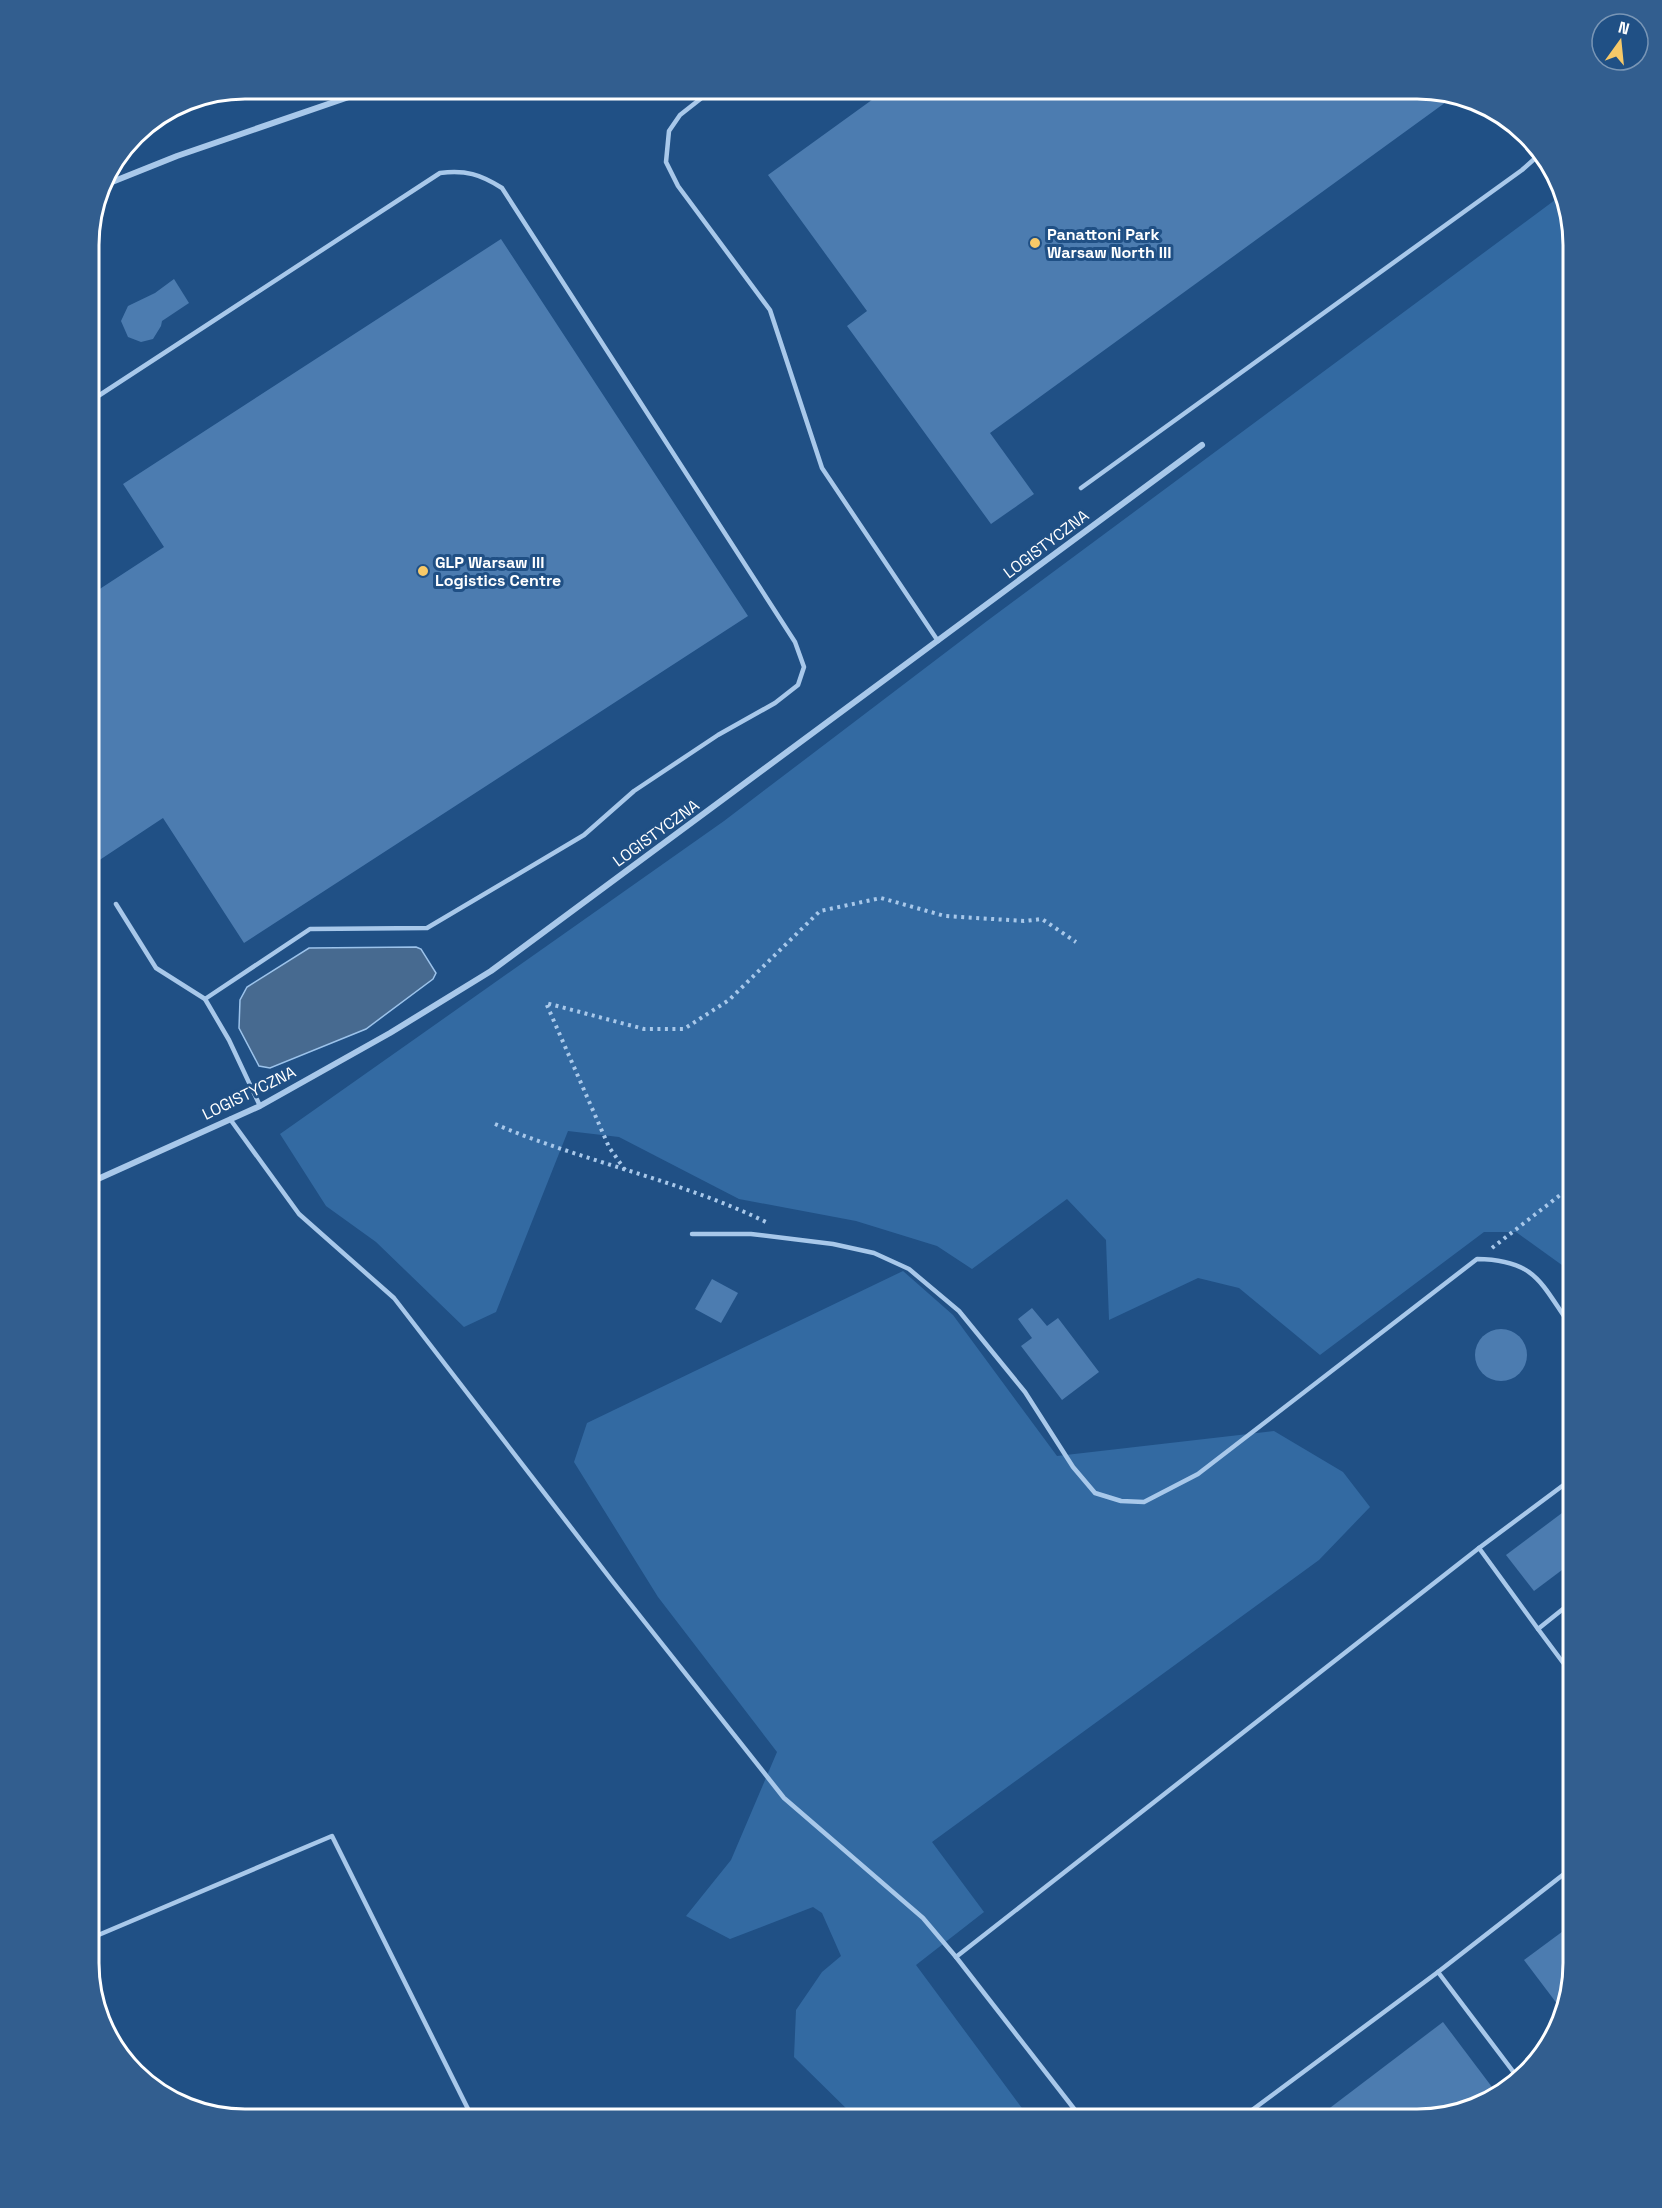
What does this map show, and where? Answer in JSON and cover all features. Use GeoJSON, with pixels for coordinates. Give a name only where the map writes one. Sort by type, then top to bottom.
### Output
{"type":"FeatureCollection","features":[{"type":"Feature","properties":{"kind":"street"},"geometry":{"type":"LineString","coordinates":[[114,181],[177,156],[340,99]]}},
{"type":"Feature","properties":{"kind":"street","name":"LOGISTYCZNA"},"geometry":{"type":"LineString","coordinates":[[99,1178],[260,1106],[390,1033],[490,971],[1202,445]]}},
{"type":"Feature","properties":{"kind":"lane"},"geometry":{"type":"LineString","coordinates":[[700,99],[680,115],[669,131],[666,162],[678,186],[770,310],[822,468],[938,641]]}},
{"type":"Feature","properties":{"kind":"lane"},"geometry":{"type":"LineString","coordinates":[[1081,488],[1535,159]]}},
{"type":"Feature","properties":{"kind":"lane"},"geometry":{"type":"LineString","coordinates":[[99,395],[440,173],[462,171],[482,175],[502,188],[795,642],[804,666],[798,685],[775,703],[718,735],[634,791],[584,835],[427,928],[310,929],[205,999]]}},
{"type":"Feature","properties":{"kind":"lane"},"geometry":{"type":"LineString","coordinates":[[116,904],[156,968],[205,999],[229,1040],[260,1106]]}},
{"type":"Feature","properties":{"kind":"lane"},"geometry":{"type":"LineString","coordinates":[[230,1119],[299,1214],[394,1298],[613,1582],[784,1798],[922,1917],[956,1957],[1073,2109]]}},
{"type":"Feature","properties":{"kind":"lane"},"geometry":{"type":"LineString","coordinates":[[692,1234],[751,1234],[833,1244],[874,1253],[909,1269],[959,1311],[1025,1392],[1073,1467],[1095,1492],[1121,1501],[1144,1503],[1198,1474],[1477,1259],[1503,1260],[1530,1271],[1563,1314]]}},
{"type":"Feature","properties":{"kind":"lane"},"geometry":{"type":"LineString","coordinates":[[956,1957],[1479,1548],[1563,1486]]}},
{"type":"Feature","properties":{"kind":"lane"},"geometry":{"type":"LineString","coordinates":[[1479,1548],[1563,1662]]}},
{"type":"Feature","properties":{"kind":"lane"},"geometry":{"type":"LineString","coordinates":[[1538,1629],[1563,1609]]}},
{"type":"Feature","properties":{"kind":"lane"},"geometry":{"type":"LineString","coordinates":[[99,1934],[332,1836],[468,2109]]}},
{"type":"Feature","properties":{"kind":"lane"},"geometry":{"type":"LineString","coordinates":[[1255,2109],[1563,1875]]}},
{"type":"Feature","properties":{"kind":"lane"},"geometry":{"type":"LineString","coordinates":[[1438,1972],[1514,2072]]}},
{"type":"Feature","properties":{"kind":"path"},"geometry":{"type":"LineString","coordinates":[[625,1170],[609,1147],[546,1003],[644,1029],[684,1029],[729,1000],[820,911],[880,898],[945,916],[1042,920],[1076,942]]}},
{"type":"Feature","properties":{"kind":"path"},"geometry":{"type":"LineString","coordinates":[[495,1124],[534,1140],[729,1204],[772,1225]]}},
{"type":"Feature","properties":{"kind":"path"},"geometry":{"type":"LineString","coordinates":[[1477,1259],[1563,1193]]}},
{"type":"Feature","properties":{"kind":"shaded area"},"geometry":{"type":"Polygon","coordinates":[[[1555,200],[1562,226],[1563,245],[1563,1266],[1516,1232],[1484,1232],[1320,1355],[1239,1288],[1198,1278],[1109,1320],[1106,1240],[1067,1199],[972,1269],[937,1246],[856,1221],[739,1199],[619,1137],[568,1131],[496,1312],[464,1327],[376,1242],[326,1206],[280,1134],[724,821],[987,621],[1555,200]]]}},
{"type":"Feature","properties":{"kind":"shaded area"},"geometry":{"type":"Polygon","coordinates":[[[416,947],[421,949],[436,973],[433,979],[366,1029],[270,1068],[259,1066],[239,1028],[240,1000],[247,987],[309,948],[416,947]]]}},
{"type":"Feature","properties":{"kind":"shaded area"},"geometry":{"type":"Polygon","coordinates":[[[903,1271],[953,1315],[1057,1456],[1274,1431],[1343,1472],[1370,1507],[1319,1560],[932,1842],[984,1912],[916,1965],[1023,2109],[847,2109],[794,2057],[796,2010],[822,1972],[841,1956],[822,1913],[813,1907],[730,1939],[686,1916],[731,1860],[777,1752],[658,1597],[574,1462],[587,1423],[903,1271]]]}},
{"type":"Feature","properties":{"kind":"building","name":"Panattoni Park Warsaw North III"},"geometry":{"type":"Polygon","coordinates":[[[873,99],[1426,99],[1446,102],[990,433],[1034,494],[991,524],[847,326],[867,311],[768,175],[873,99]]]}},
{"type":"Feature","properties":{"kind":"building","name":"GLP Warsaw III Logistics Centre"},"geometry":{"type":"Polygon","coordinates":[[[501,239],[748,616],[244,943],[163,818],[99,860],[99,589],[164,547],[123,484],[501,239]]]}},
{"type":"Feature","properties":{"kind":"building"},"geometry":{"type":"Polygon","coordinates":[[[174,279],[189,303],[162,321],[153,339],[141,342],[128,337],[121,321],[128,306],[155,293],[174,279]]]}},
{"type":"Feature","properties":{"kind":"building"},"geometry":{"type":"Polygon","coordinates":[[[712,1279],[738,1293],[721,1323],[695,1309],[712,1279]]]}},
{"type":"Feature","properties":{"kind":"building"},"geometry":{"type":"Polygon","coordinates":[[[1032,1308],[1047,1326],[1058,1318],[1099,1372],[1062,1400],[1021,1346],[1032,1338],[1018,1319],[1032,1308]]]}},
{"type":"Feature","properties":{"kind":"building"},"geometry":{"type":"Polygon","coordinates":[[[1496,1329],[1506,1329],[1520,1336],[1527,1355],[1520,1374],[1506,1381],[1496,1381],[1486,1377],[1479,1370],[1475,1360],[1475,1350],[1479,1340],[1486,1333],[1496,1329]]]}},
{"type":"Feature","properties":{"kind":"building"},"geometry":{"type":"Polygon","coordinates":[[[1563,1512],[1563,1569],[1534,1591],[1506,1555],[1563,1512]]]}},
{"type":"Feature","properties":{"kind":"building"},"geometry":{"type":"Polygon","coordinates":[[[1563,1931],[1562,1982],[1557,2004],[1524,1960],[1563,1931]]]}},
{"type":"Feature","properties":{"kind":"building"},"geometry":{"type":"Polygon","coordinates":[[[1443,2022],[1492,2088],[1473,2098],[1436,2108],[1328,2109],[1443,2022]]]}},
{"type":"Feature","properties":{"kind":"place","name":"Panattoni Park Warsaw North III"},"geometry":{"type":"Point","coordinates":[1035,243]}},
{"type":"Feature","properties":{"kind":"place","name":"GLP Warsaw III Logistics Centre"},"geometry":{"type":"Point","coordinates":[423,571]}}]}
